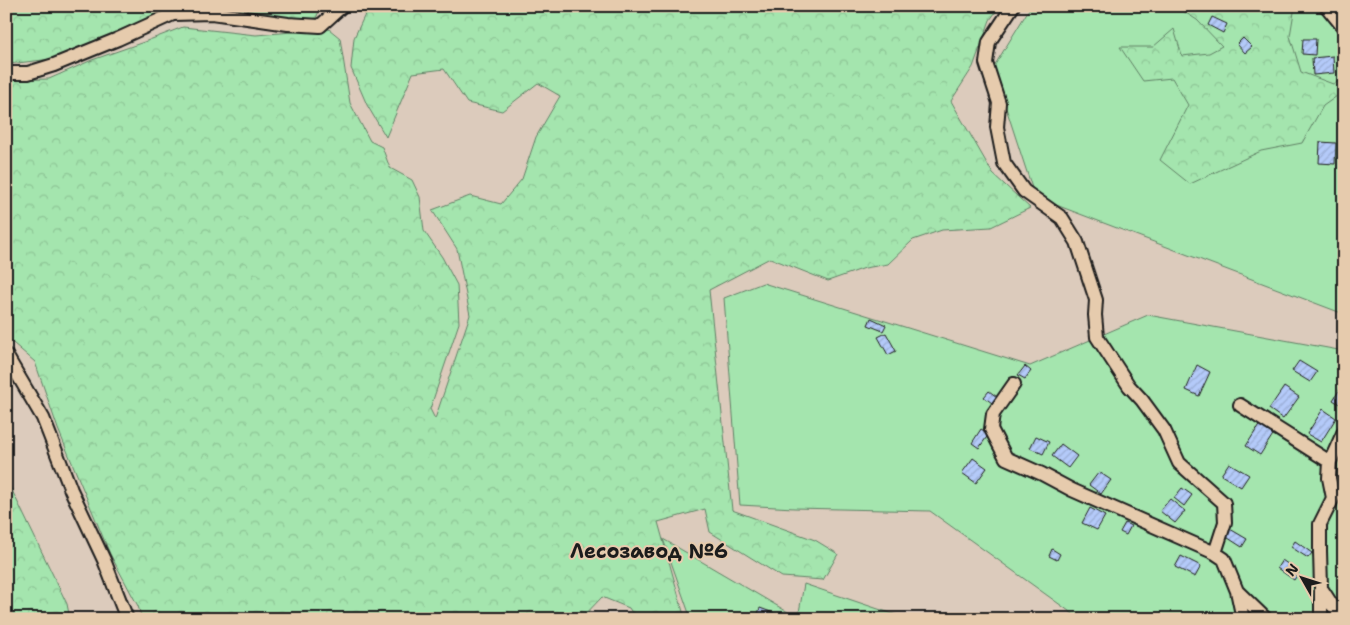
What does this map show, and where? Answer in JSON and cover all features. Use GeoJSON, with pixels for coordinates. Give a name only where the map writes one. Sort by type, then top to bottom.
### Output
{"type":"FeatureCollection","features":[{"type":"Feature","properties":{"kind":"street"},"geometry":{"type":"LineString","coordinates":[[6,73],[28,73],[54,65],[173,14],[212,13],[288,24],[320,26],[342,6]]}},
{"type":"Feature","properties":{"kind":"street"},"geometry":{"type":"LineString","coordinates":[[1013,6],[989,42],[986,63],[999,104],[997,127],[1004,163],[1024,191],[1062,218],[1077,242],[1096,300],[1097,337],[1129,386],[1164,430],[1179,463],[1224,503],[1225,522],[1215,554]]}},
{"type":"Feature","properties":{"kind":"street"},"geometry":{"type":"LineString","coordinates":[[1326,6],[1344,28]]}},
{"type":"Feature","properties":{"kind":"street"},"geometry":{"type":"LineString","coordinates":[[6,355],[43,418],[71,490],[104,560],[127,619]]}},
{"type":"Feature","properties":{"kind":"street"},"geometry":{"type":"LineString","coordinates":[[1014,384],[992,414],[990,429],[1006,458],[1224,559],[1237,591],[1243,619]]}},
{"type":"Feature","properties":{"kind":"street"},"geometry":{"type":"LineString","coordinates":[[1240,405],[1330,462]]}},
{"type":"Feature","properties":{"kind":"street"},"geometry":{"type":"LineString","coordinates":[[1321,619],[1320,524],[1333,498],[1329,478],[1330,462],[1344,431]]}},
{"type":"Feature","properties":{"kind":"street"},"geometry":{"type":"LineString","coordinates":[[1321,588],[1332,605],[1344,617]]}},
{"type":"Feature","properties":{"kind":"street"},"geometry":{"type":"LineString","coordinates":[[1237,591],[1266,619]]}},
{"type":"Feature","properties":{"kind":"green space"},"geometry":{"type":"Polygon","coordinates":[[[6,6],[321,6],[315,21],[262,26],[186,16],[70,57],[8,64],[6,63],[6,6]]]}},
{"type":"Feature","properties":{"kind":"green space"},"geometry":{"type":"Polygon","coordinates":[[[369,6],[1000,6],[990,20],[973,67],[951,101],[993,174],[1030,208],[991,227],[942,230],[913,240],[888,264],[865,268],[828,281],[770,258],[709,290],[732,510],[815,540],[838,554],[823,580],[782,577],[710,532],[705,509],[658,522],[685,619],[636,619],[629,608],[602,597],[581,619],[142,619],[138,606],[110,554],[58,429],[35,362],[6,337],[6,80],[49,79],[92,60],[183,27],[256,35],[329,29],[340,38],[350,103],[370,141],[382,147],[390,168],[412,180],[420,197],[424,231],[442,257],[457,285],[459,323],[430,409],[435,419],[470,315],[457,249],[432,210],[470,196],[501,204],[522,179],[536,137],[560,96],[538,83],[502,111],[467,103],[444,69],[413,73],[386,137],[367,105],[351,68],[354,38],[369,6]]]}},
{"type":"Feature","properties":{"kind":"green space"},"geometry":{"type":"Polygon","coordinates":[[[1031,6],[1344,6],[1344,314],[1035,197],[993,68],[1031,6]]]}},
{"type":"Feature","properties":{"kind":"green space"},"geometry":{"type":"Polygon","coordinates":[[[1175,6],[1295,6],[1290,36],[1301,72],[1333,84],[1344,79],[1344,91],[1323,106],[1302,143],[1261,151],[1190,184],[1160,160],[1188,105],[1172,78],[1143,81],[1120,47],[1153,47],[1174,29],[1182,56],[1209,53],[1222,46],[1197,20],[1175,6]]]}},
{"type":"Feature","properties":{"kind":"green space"},"geometry":{"type":"Polygon","coordinates":[[[763,283],[1030,366],[1148,315],[1344,351],[1344,619],[1080,619],[930,511],[740,505],[724,298],[763,283]]]}},
{"type":"Feature","properties":{"kind":"green space"},"geometry":{"type":"Polygon","coordinates":[[[6,478],[67,604],[70,619],[6,619],[6,478]]]}},
{"type":"Feature","properties":{"kind":"green space"},"geometry":{"type":"Polygon","coordinates":[[[663,539],[798,618],[804,584],[908,619],[691,619],[663,539]]]}},
{"type":"Feature","properties":{"kind":"building"},"geometry":{"type":"Polygon","coordinates":[[[1212,17],[1227,24],[1223,33],[1208,25],[1212,17]]]}},
{"type":"Feature","properties":{"kind":"building"},"geometry":{"type":"Polygon","coordinates":[[[1243,38],[1252,47],[1245,53],[1237,44],[1243,38]]]}},
{"type":"Feature","properties":{"kind":"building"},"geometry":{"type":"Polygon","coordinates":[[[1303,39],[1316,39],[1315,55],[1302,54],[1303,39]]]}},
{"type":"Feature","properties":{"kind":"building"},"geometry":{"type":"Polygon","coordinates":[[[1333,56],[1334,73],[1313,75],[1312,58],[1333,56]]]}},
{"type":"Feature","properties":{"kind":"building"},"geometry":{"type":"Polygon","coordinates":[[[1320,142],[1336,143],[1335,164],[1319,163],[1320,142]]]}},
{"type":"Feature","properties":{"kind":"building"},"geometry":{"type":"Polygon","coordinates":[[[871,318],[886,325],[883,331],[868,325],[871,318]]]}},
{"type":"Feature","properties":{"kind":"building"},"geometry":{"type":"Polygon","coordinates":[[[886,333],[896,351],[888,355],[878,337],[886,333]]]}},
{"type":"Feature","properties":{"kind":"building"},"geometry":{"type":"Polygon","coordinates":[[[1299,361],[1317,372],[1310,382],[1292,371],[1299,361]]]}},
{"type":"Feature","properties":{"kind":"building"},"geometry":{"type":"Polygon","coordinates":[[[1197,365],[1210,372],[1199,396],[1186,390],[1197,365]]]}},
{"type":"Feature","properties":{"kind":"building"},"geometry":{"type":"Polygon","coordinates":[[[1025,366],[1031,371],[1025,379],[1018,375],[1025,366]]]}},
{"type":"Feature","properties":{"kind":"building"},"geometry":{"type":"Polygon","coordinates":[[[1344,383],[1344,407],[1333,400],[1344,383]]]}},
{"type":"Feature","properties":{"kind":"building"},"geometry":{"type":"Polygon","coordinates":[[[1284,387],[1299,397],[1283,419],[1269,409],[1284,387]]]}},
{"type":"Feature","properties":{"kind":"building"},"geometry":{"type":"Polygon","coordinates":[[[989,391],[997,397],[992,403],[984,397],[989,391]]]}},
{"type":"Feature","properties":{"kind":"building"},"geometry":{"type":"Polygon","coordinates":[[[1323,409],[1336,418],[1321,442],[1307,434],[1323,409]]]}},
{"type":"Feature","properties":{"kind":"building"},"geometry":{"type":"Polygon","coordinates":[[[1260,424],[1274,433],[1260,455],[1246,446],[1260,424]]]}},
{"type":"Feature","properties":{"kind":"building"},"geometry":{"type":"Polygon","coordinates":[[[981,429],[989,434],[979,448],[972,443],[981,429]]]}},
{"type":"Feature","properties":{"kind":"building"},"geometry":{"type":"Polygon","coordinates":[[[1036,436],[1049,442],[1043,454],[1030,448],[1036,436]]]}},
{"type":"Feature","properties":{"kind":"building"},"geometry":{"type":"Polygon","coordinates":[[[1061,444],[1077,456],[1068,468],[1052,456],[1061,444]]]}},
{"type":"Feature","properties":{"kind":"building"},"geometry":{"type":"Polygon","coordinates":[[[973,458],[987,468],[976,483],[962,473],[973,458]]]}},
{"type":"Feature","properties":{"kind":"building"},"geometry":{"type":"Polygon","coordinates":[[[1229,463],[1249,475],[1241,487],[1221,475],[1229,463]]]}},
{"type":"Feature","properties":{"kind":"building"},"geometry":{"type":"Polygon","coordinates":[[[1099,472],[1111,480],[1101,494],[1089,485],[1099,472]]]}},
{"type":"Feature","properties":{"kind":"building"},"geometry":{"type":"Polygon","coordinates":[[[1182,488],[1192,495],[1184,506],[1174,498],[1182,488]]]}},
{"type":"Feature","properties":{"kind":"building"},"geometry":{"type":"Polygon","coordinates":[[[1170,499],[1185,511],[1175,523],[1160,511],[1170,499]]]}},
{"type":"Feature","properties":{"kind":"building"},"geometry":{"type":"Polygon","coordinates":[[[1090,508],[1105,516],[1097,530],[1082,523],[1090,508]]]}},
{"type":"Feature","properties":{"kind":"building"},"geometry":{"type":"Polygon","coordinates":[[[1125,523],[1131,526],[1126,535],[1120,532],[1125,523]]]}},
{"type":"Feature","properties":{"kind":"building"},"geometry":{"type":"Polygon","coordinates":[[[1230,529],[1247,539],[1242,547],[1225,536],[1230,529]]]}},
{"type":"Feature","properties":{"kind":"building"},"geometry":{"type":"Polygon","coordinates":[[[1295,541],[1312,553],[1308,558],[1291,547],[1295,541]]]}},
{"type":"Feature","properties":{"kind":"building"},"geometry":{"type":"Polygon","coordinates":[[[1052,549],[1060,554],[1057,560],[1049,556],[1052,549]]]}},
{"type":"Feature","properties":{"kind":"building"},"geometry":{"type":"Polygon","coordinates":[[[1181,556],[1201,566],[1195,577],[1175,567],[1181,556]]]}},
{"type":"Feature","properties":{"kind":"building"},"geometry":{"type":"Polygon","coordinates":[[[1282,560],[1299,572],[1294,580],[1277,568],[1282,560]]]}},
{"type":"Feature","properties":{"kind":"building"},"geometry":{"type":"Polygon","coordinates":[[[760,608],[779,615],[778,619],[756,619],[760,608]]]}},
{"type":"Feature","properties":{"kind":"district","name":"Лесозавод №6"},"geometry":{"type":"Point","coordinates":[649,551]}}]}
